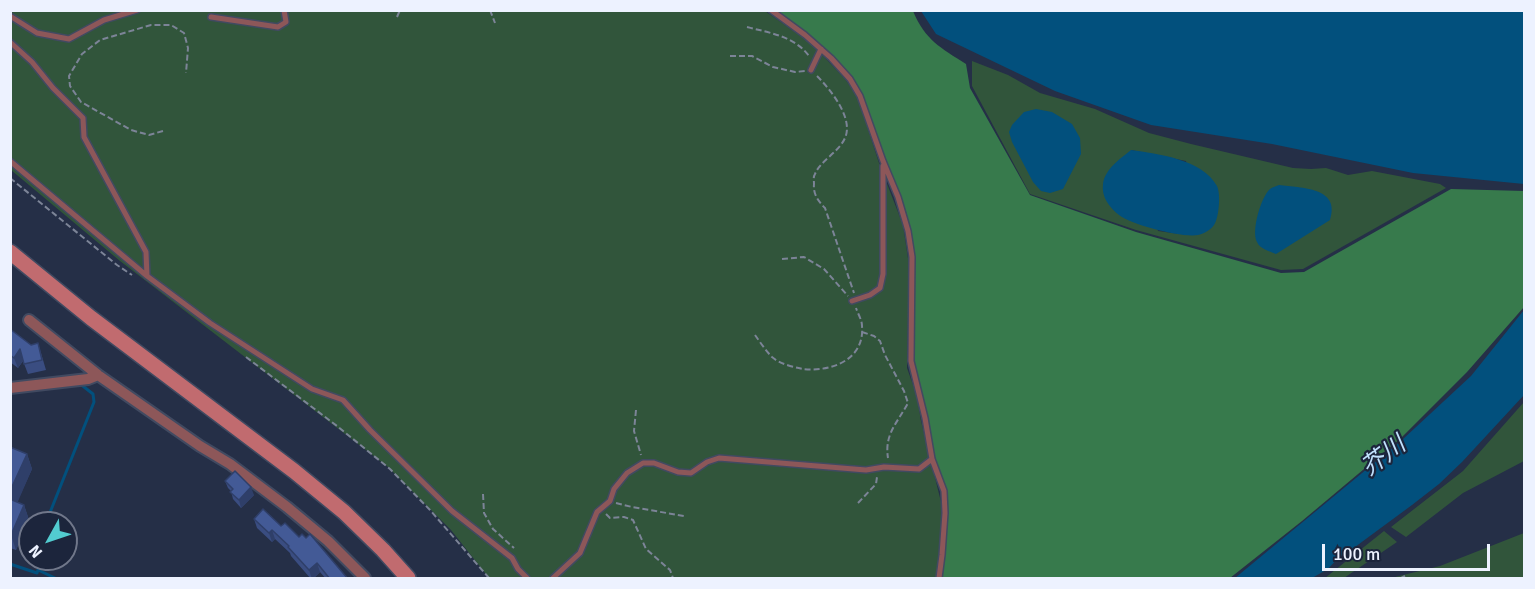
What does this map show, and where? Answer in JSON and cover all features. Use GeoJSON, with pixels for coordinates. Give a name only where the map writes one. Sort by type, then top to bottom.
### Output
{"type":"FeatureCollection","features":[{"type":"Feature","properties":{"kind":"street"},"geometry":{"type":"LineString","coordinates":[[10,252],[91,318],[303,478],[344,512],[383,550],[408,579]]}},
{"type":"Feature","properties":{"kind":"street"},"geometry":{"type":"LineString","coordinates":[[29,320],[98,375],[200,446],[230,464],[263,489],[327,541],[365,579]]}},
{"type":"Feature","properties":{"kind":"street"},"geometry":{"type":"LineString","coordinates":[[10,388],[88,379],[98,375]]}},
{"type":"Feature","properties":{"kind":"lane"},"geometry":{"type":"LineString","coordinates":[[10,16],[37,33],[69,39],[104,20],[137,10]]}},
{"type":"Feature","properties":{"kind":"lane"},"geometry":{"type":"LineString","coordinates":[[211,17],[279,27],[286,22],[284,10]]}},
{"type":"Feature","properties":{"kind":"lane"},"geometry":{"type":"LineString","coordinates":[[771,10],[806,35],[850,79],[860,96],[882,161],[898,197],[908,231],[912,258],[911,361],[925,417],[932,459],[944,491],[945,513],[939,579]]}},
{"type":"Feature","properties":{"kind":"lane"},"geometry":{"type":"LineString","coordinates":[[10,42],[32,62],[53,88],[83,118],[84,137],[146,252],[147,276]]}},
{"type":"Feature","properties":{"kind":"lane"},"geometry":{"type":"LineString","coordinates":[[812,70],[821,49]]}},
{"type":"Feature","properties":{"kind":"lane"},"geometry":{"type":"LineString","coordinates":[[10,161],[147,276],[210,322],[312,389],[343,400],[452,511],[512,558],[527,579]]}},
{"type":"Feature","properties":{"kind":"lane"},"geometry":{"type":"LineString","coordinates":[[854,299],[870,295],[880,288],[883,274],[882,161]]}},
{"type":"Feature","properties":{"kind":"lane"},"geometry":{"type":"LineString","coordinates":[[553,579],[580,553],[597,512],[610,501],[614,489],[627,473],[643,463],[654,463],[678,472],[691,473],[707,462],[719,458],[866,470],[887,467],[919,469],[932,459]]}},
{"type":"Feature","properties":{"kind":"path"},"geometry":{"type":"LineString","coordinates":[[397,17],[400,10]]}},
{"type":"Feature","properties":{"kind":"path"},"geometry":{"type":"LineString","coordinates":[[490,10],[495,23]]}},
{"type":"Feature","properties":{"kind":"path"},"geometry":{"type":"LineString","coordinates":[[163,131],[149,135],[131,130],[81,102],[69,86],[69,76],[82,54],[100,40],[151,25],[171,25],[184,33],[188,48],[186,73]]}},
{"type":"Feature","properties":{"kind":"path"},"geometry":{"type":"LineString","coordinates":[[747,27],[789,39],[804,50],[814,63]]}},
{"type":"Feature","properties":{"kind":"path"},"geometry":{"type":"LineString","coordinates":[[730,56],[752,56],[773,67],[795,72],[812,70],[831,90],[846,123],[846,136],[814,174],[813,189],[818,201],[825,208],[854,299],[862,325],[861,343],[853,356],[837,366],[811,370],[792,367],[773,358],[755,335]]}},
{"type":"Feature","properties":{"kind":"path"},"geometry":{"type":"LineString","coordinates":[[10,178],[136,279]]}},
{"type":"Feature","properties":{"kind":"path"},"geometry":{"type":"LineString","coordinates":[[782,259],[804,257],[824,268],[854,299]]}},
{"type":"Feature","properties":{"kind":"path"},"geometry":{"type":"LineString","coordinates":[[858,502],[876,484],[877,477],[887,467],[886,448],[892,426],[908,403],[880,340],[862,332]]}},
{"type":"Feature","properties":{"kind":"path"},"geometry":{"type":"LineString","coordinates":[[242,354],[390,469],[430,510],[489,579]]}},
{"type":"Feature","properties":{"kind":"path"},"geometry":{"type":"LineString","coordinates":[[636,410],[634,431],[643,463]]}},
{"type":"Feature","properties":{"kind":"path"},"geometry":{"type":"LineString","coordinates":[[483,494],[484,513],[493,529],[513,546],[515,562]]}},
{"type":"Feature","properties":{"kind":"path"},"geometry":{"type":"LineString","coordinates":[[610,501],[684,516]]}},
{"type":"Feature","properties":{"kind":"path"},"geometry":{"type":"LineString","coordinates":[[601,508],[610,518],[624,517],[633,520],[646,549],[670,570],[673,579]]}},
{"type":"Feature","properties":{"kind":"green space"},"geometry":{"type":"Polygon","coordinates":[[[10,11],[765,11],[811,43],[857,95],[879,163],[903,225],[909,265],[907,368],[917,396],[942,506],[939,565],[936,578],[489,578],[451,530],[388,467],[120,261],[11,170],[10,11]]]}},
{"type":"Feature","properties":{"kind":"green space"},"geometry":{"type":"Polygon","coordinates":[[[776,11],[913,11],[928,36],[941,48],[966,64],[970,88],[1030,195],[1136,232],[1281,273],[1304,272],[1451,189],[1524,191],[1524,307],[1467,372],[1401,438],[1230,578],[942,578],[946,510],[923,399],[913,363],[914,263],[912,238],[906,212],[858,86],[842,66],[822,47],[776,11]]]}},
{"type":"Feature","properties":{"kind":"green space"},"geometry":{"type":"Polygon","coordinates":[[[972,61],[1008,75],[1040,93],[1095,109],[1149,133],[1293,168],[1326,168],[1348,175],[1372,171],[1440,184],[1446,188],[1303,269],[1281,270],[1136,230],[1030,194],[972,86],[972,61]],[[1131,150],[1158,231],[1198,235],[1186,161],[1131,150]]]}},
{"type":"Feature","properties":{"kind":"green space"},"geometry":{"type":"Polygon","coordinates":[[[1524,402],[1524,461],[1463,493],[1406,537],[1391,527],[1463,471],[1524,402]]]}},
{"type":"Feature","properties":{"kind":"green space"},"geometry":{"type":"Polygon","coordinates":[[[1384,531],[1397,542],[1344,578],[1325,578],[1384,531]]]}},
{"type":"Feature","properties":{"kind":"green space"},"geometry":{"type":"Polygon","coordinates":[[[1524,533],[1524,578],[1391,578],[1440,566],[1524,533]]]}},
{"type":"Feature","properties":{"kind":"water"},"geometry":{"type":"Polygon","coordinates":[[[921,11],[1524,11],[1524,184],[1413,173],[1272,144],[1151,125],[1055,91],[936,34],[921,11]]]}},
{"type":"Feature","properties":{"kind":"water"},"geometry":{"type":"Polygon","coordinates":[[[1036,109],[1052,112],[1072,124],[1080,138],[1081,154],[1063,189],[1050,193],[1041,191],[1033,182],[1009,132],[1024,112],[1036,109]]]}},
{"type":"Feature","properties":{"kind":"water"},"geometry":{"type":"Polygon","coordinates":[[[1131,150],[1178,159],[1210,177],[1217,186],[1219,194],[1218,212],[1213,227],[1198,235],[1169,233],[1125,219],[1109,206],[1103,189],[1104,179],[1114,165],[1131,150]]]}},
{"type":"Feature","properties":{"kind":"water"},"geometry":{"type":"Polygon","coordinates":[[[1279,185],[1317,191],[1330,201],[1332,209],[1330,220],[1276,254],[1265,250],[1258,244],[1255,230],[1263,199],[1270,189],[1279,185]]]}},
{"type":"Feature","properties":{"kind":"water","name":"芥川"},"geometry":{"type":"Polygon","coordinates":[[[1524,310],[1524,395],[1439,484],[1339,557],[1328,569],[1312,578],[1235,578],[1402,440],[1471,376],[1524,310]]]}},
{"type":"Feature","properties":{"kind":"building"},"geometry":{"type":"Polygon","coordinates":[[[10,329],[31,345],[38,343],[42,360],[24,364],[20,349],[14,358],[10,355],[10,329]]]}},
{"type":"Feature","properties":{"kind":"building"},"geometry":{"type":"Polygon","coordinates":[[[10,447],[27,454],[10,491],[10,447]]]}},
{"type":"Feature","properties":{"kind":"building"},"geometry":{"type":"Polygon","coordinates":[[[235,471],[251,487],[239,500],[230,492],[233,489],[225,481],[235,471]]]}},
{"type":"Feature","properties":{"kind":"building"},"geometry":{"type":"Polygon","coordinates":[[[10,499],[24,505],[21,511],[18,511],[18,519],[10,535],[10,499]]]}},
{"type":"Feature","properties":{"kind":"building"},"geometry":{"type":"Polygon","coordinates":[[[263,509],[281,526],[285,523],[299,537],[302,534],[306,538],[310,534],[348,579],[330,579],[317,563],[309,570],[272,530],[269,533],[254,519],[263,509]]]}},
{"type":"Feature","properties":{"kind":"waterway"},"geometry":{"type":"LineString","coordinates":[[51,511],[94,402],[93,394],[79,383]]}},
{"type":"Feature","properties":{"kind":"waterway"},"geometry":{"type":"LineString","coordinates":[[10,564],[37,573],[38,570],[55,578]]}}]}
